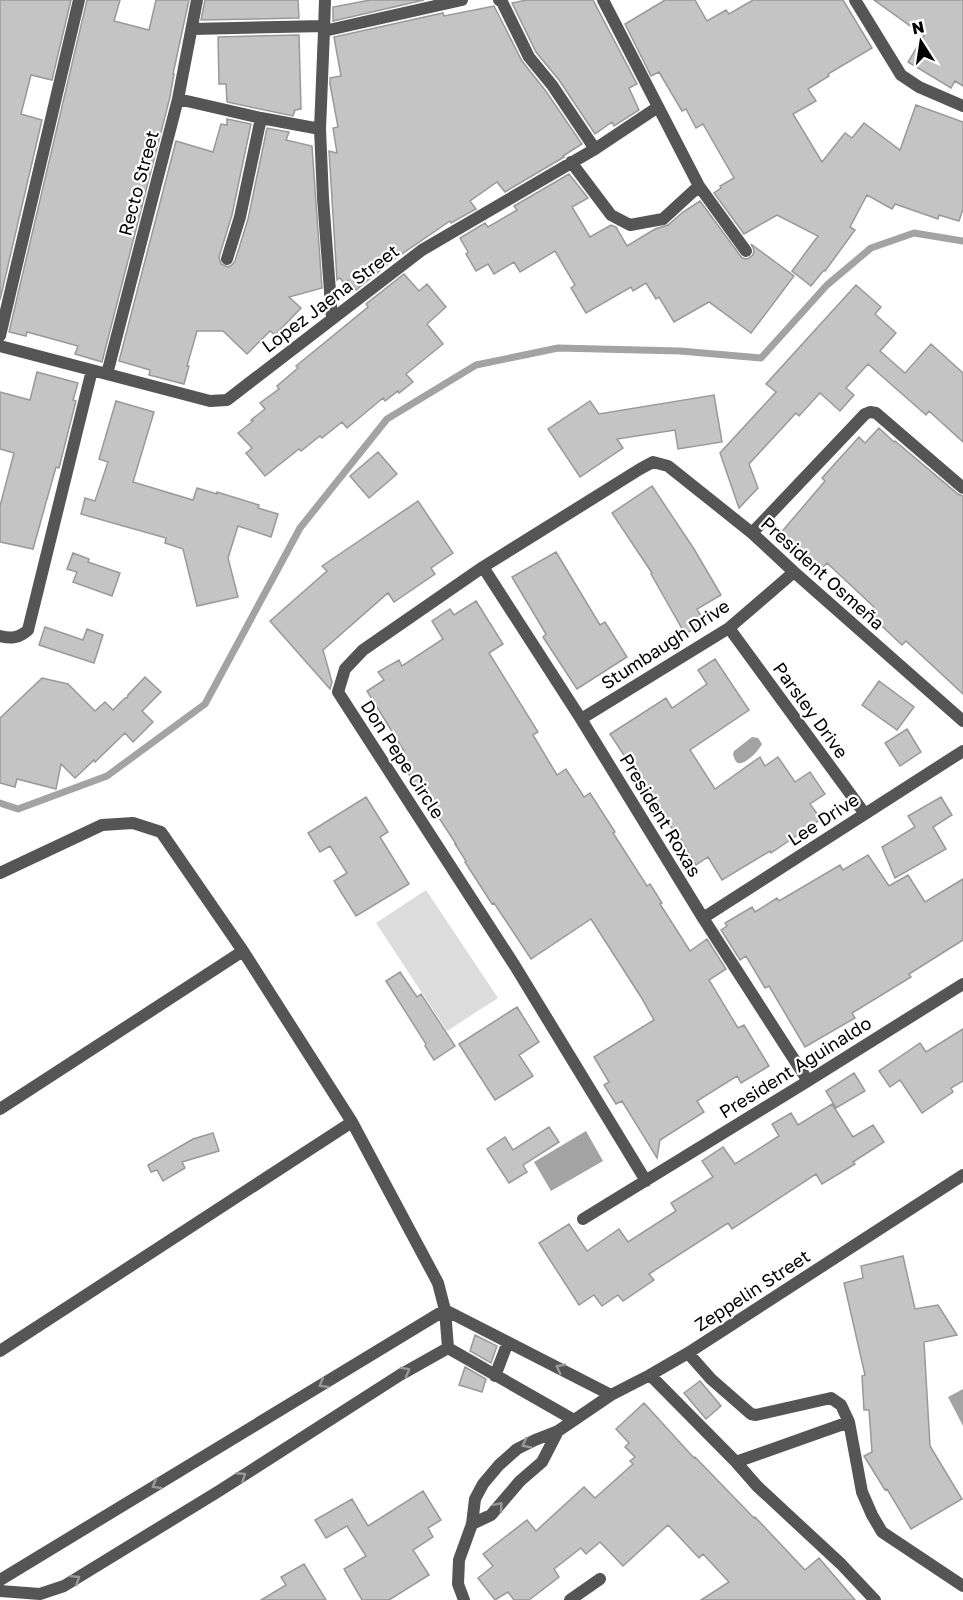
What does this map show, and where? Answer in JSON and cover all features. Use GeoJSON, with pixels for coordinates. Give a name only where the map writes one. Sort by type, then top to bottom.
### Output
{"type":"FeatureCollection","features":[{"type":"Feature","properties":{"kind":"street"},"geometry":{"type":"LineString","coordinates":[[0,336],[79,0]]}},
{"type":"Feature","properties":{"kind":"street","name":"Recto Street"},"geometry":{"type":"LineString","coordinates":[[107,374],[178,99],[197,0]]}},
{"type":"Feature","properties":{"kind":"street"},"geometry":{"type":"LineString","coordinates":[[325,0],[320,129],[332,318]]}},
{"type":"Feature","properties":{"kind":"street"},"geometry":{"type":"LineString","coordinates":[[192,29],[324,29],[462,0]]}},
{"type":"Feature","properties":{"kind":"street"},"geometry":{"type":"LineString","coordinates":[[499,0],[529,57],[552,85],[595,149]]}},
{"type":"Feature","properties":{"kind":"street"},"geometry":{"type":"LineString","coordinates":[[603,0],[699,186],[746,251]]}},
{"type":"Feature","properties":{"kind":"street"},"geometry":{"type":"LineString","coordinates":[[855,0],[901,75],[919,87],[963,106]]}},
{"type":"Feature","properties":{"kind":"street"},"geometry":{"type":"LineString","coordinates":[[178,99],[320,129]]}},
{"type":"Feature","properties":{"kind":"street","name":"Lopez Jaena Street"},"geometry":{"type":"LineString","coordinates":[[0,346],[210,401],[227,400],[422,250],[595,149],[658,107]]}},
{"type":"Feature","properties":{"kind":"street"},"geometry":{"type":"LineString","coordinates":[[227,259],[240,217],[261,118]]}},
{"type":"Feature","properties":{"kind":"street"},"geometry":{"type":"LineString","coordinates":[[570,162],[612,215],[630,225],[663,219],[699,186]]}},
{"type":"Feature","properties":{"kind":"street"},"geometry":{"type":"LineString","coordinates":[[0,636],[8,638],[21,636],[28,630],[92,370]]}},
{"type":"Feature","properties":{"kind":"street"},"geometry":{"type":"LineString","coordinates":[[752,533],[865,414],[870,412],[876,413],[963,488]]}},
{"type":"Feature","properties":{"kind":"street","name":"President Osmeña"},"geometry":{"type":"LineString","coordinates":[[653,462],[668,466],[752,533],[963,721]]}},
{"type":"Feature","properties":{"kind":"street","name":"Don Pepe Circle"},"geometry":{"type":"LineString","coordinates":[[646,1181],[515,966],[338,692],[345,669],[363,650],[483,567],[653,462]]}},
{"type":"Feature","properties":{"kind":"street","name":"President Roxas"},"geometry":{"type":"LineString","coordinates":[[483,567],[808,1081]]}},
{"type":"Feature","properties":{"kind":"street","name":"Stumbaugh Drive"},"geometry":{"type":"LineString","coordinates":[[581,719],[729,628],[794,572]]}},
{"type":"Feature","properties":{"kind":"street","name":"Parsley Drive"},"geometry":{"type":"LineString","coordinates":[[729,628],[865,814]]}},
{"type":"Feature","properties":{"kind":"street","name":"Lee Drive"},"geometry":{"type":"LineString","coordinates":[[703,918],[963,752]]}},
{"type":"Feature","properties":{"kind":"street"},"geometry":{"type":"LineString","coordinates":[[0,873],[102,825],[133,823],[161,831],[243,951],[352,1122],[438,1283],[445,1310],[448,1348]]}},
{"type":"Feature","properties":{"kind":"street"},"geometry":{"type":"LineString","coordinates":[[0,1109],[243,951]]}},
{"type":"Feature","properties":{"kind":"street","name":"President Aguinaldo"},"geometry":{"type":"LineString","coordinates":[[583,1219],[963,984]]}},
{"type":"Feature","properties":{"kind":"street"},"geometry":{"type":"LineString","coordinates":[[0,1351],[352,1122]]}},
{"type":"Feature","properties":{"kind":"street","name":"Zeppelin Street"},"geometry":{"type":"LineString","coordinates":[[464,1600],[458,1584],[459,1560],[472,1524],[475,1499],[483,1484],[517,1449],[558,1431],[611,1395],[688,1353],[963,1175]]}},
{"type":"Feature","properties":{"kind":"street"},"geometry":{"type":"LineString","coordinates":[[445,1310],[611,1395]]}},
{"type":"Feature","properties":{"kind":"street"},"geometry":{"type":"LineString","coordinates":[[0,1580],[445,1310]]}},
{"type":"Feature","properties":{"kind":"street"},"geometry":{"type":"LineString","coordinates":[[495,1376],[508,1342]]}},
{"type":"Feature","properties":{"kind":"street"},"geometry":{"type":"LineString","coordinates":[[448,1348],[574,1420]]}},
{"type":"Feature","properties":{"kind":"street"},"geometry":{"type":"LineString","coordinates":[[0,1591],[40,1594],[64,1586],[219,1491],[400,1375],[448,1348]]}},
{"type":"Feature","properties":{"kind":"street"},"geometry":{"type":"LineString","coordinates":[[688,1353],[711,1378],[751,1414],[756,1415],[831,1398],[841,1405],[849,1422],[862,1491],[882,1532],[963,1586]]}},
{"type":"Feature","properties":{"kind":"street"},"geometry":{"type":"LineString","coordinates":[[650,1375],[757,1486],[841,1564],[875,1600]]}},
{"type":"Feature","properties":{"kind":"street"},"geometry":{"type":"LineString","coordinates":[[736,1462],[849,1422]]}},
{"type":"Feature","properties":{"kind":"street"},"geometry":{"type":"LineString","coordinates":[[472,1524],[491,1515],[520,1481],[542,1462],[558,1431]]}},
{"type":"Feature","properties":{"kind":"street"},"geometry":{"type":"LineString","coordinates":[[570,1600],[600,1579]]}},
{"type":"Feature","properties":{"kind":"shaded area"},"geometry":{"type":"Polygon","coordinates":[[[752,737],[758,738],[762,744],[748,759],[741,763],[737,762],[734,751],[752,737]]]}},
{"type":"Feature","properties":{"kind":"shaded area"},"geometry":{"type":"Polygon","coordinates":[[[426,890],[498,998],[447,1031],[376,923],[426,890]]]}},
{"type":"Feature","properties":{"kind":"shaded area"},"geometry":{"type":"Polygon","coordinates":[[[586,1131],[603,1161],[551,1191],[534,1162],[586,1131]]]}},
{"type":"Feature","properties":{"kind":"shaded area"},"geometry":{"type":"Polygon","coordinates":[[[963,1389],[963,1426],[948,1397],[963,1389]]]}},
{"type":"Feature","properties":{"kind":"building"},"geometry":{"type":"Polygon","coordinates":[[[0,0],[71,0],[52,80],[31,75],[21,114],[42,120],[0,300],[0,0]]]}},
{"type":"Feature","properties":{"kind":"building"},"geometry":{"type":"Polygon","coordinates":[[[87,0],[120,0],[114,21],[149,30],[156,0],[189,0],[170,97],[102,362],[75,354],[78,346],[27,332],[26,336],[9,332],[87,0]]]}},
{"type":"Feature","properties":{"kind":"building"},"geometry":{"type":"Polygon","coordinates":[[[205,0],[298,0],[299,18],[201,20],[205,0]]]}},
{"type":"Feature","properties":{"kind":"building"},"geometry":{"type":"Polygon","coordinates":[[[370,0],[424,0],[333,21],[333,7],[370,0]]]}},
{"type":"Feature","properties":{"kind":"building"},"geometry":{"type":"Polygon","coordinates":[[[527,0],[593,0],[637,84],[629,88],[639,110],[614,126],[612,122],[595,134],[559,80],[536,52],[512,3],[527,0]]]}},
{"type":"Feature","properties":{"kind":"building"},"geometry":{"type":"Polygon","coordinates":[[[665,0],[695,0],[707,21],[726,10],[729,14],[753,0],[843,0],[872,48],[828,74],[829,76],[808,89],[816,101],[793,114],[822,162],[845,133],[852,138],[864,123],[900,150],[916,105],[963,122],[963,209],[959,221],[939,215],[938,219],[895,204],[892,209],[867,195],[850,227],[855,230],[811,286],[792,271],[818,236],[777,215],[744,234],[714,193],[721,188],[720,186],[734,178],[703,124],[696,128],[686,109],[682,111],[659,72],[651,76],[625,24],[665,0]]]}},
{"type":"Feature","properties":{"kind":"building"},"geometry":{"type":"Polygon","coordinates":[[[874,0],[963,0],[963,86],[955,81],[951,88],[908,62],[924,36],[874,0]]]}},
{"type":"Feature","properties":{"kind":"building"},"geometry":{"type":"Polygon","coordinates":[[[494,6],[522,61],[582,144],[505,192],[497,182],[470,201],[476,209],[451,223],[450,221],[393,260],[356,290],[348,280],[344,283],[340,278],[337,280],[329,151],[337,153],[333,128],[338,127],[330,78],[341,76],[334,37],[443,13],[444,16],[494,6]]]}},
{"type":"Feature","properties":{"kind":"building"},"geometry":{"type":"Polygon","coordinates":[[[299,35],[301,109],[295,110],[293,116],[227,102],[226,84],[219,84],[218,37],[299,35]]]}},
{"type":"Feature","properties":{"kind":"building"},"geometry":{"type":"Polygon","coordinates":[[[227,119],[251,124],[232,215],[219,257],[221,264],[228,267],[235,261],[248,219],[267,128],[289,132],[286,140],[312,146],[322,288],[289,297],[301,308],[275,335],[270,331],[247,354],[223,331],[197,331],[184,384],[149,375],[150,370],[119,361],[176,141],[213,152],[221,124],[227,125],[227,119]]]}},
{"type":"Feature","properties":{"kind":"building"},"geometry":{"type":"Polygon","coordinates":[[[569,174],[588,198],[572,207],[590,237],[611,225],[616,227],[627,246],[655,229],[668,225],[700,201],[742,258],[747,259],[753,255],[754,250],[751,244],[794,276],[751,333],[709,302],[674,322],[659,297],[656,299],[646,283],[633,291],[631,287],[586,313],[571,288],[575,285],[555,251],[520,272],[514,262],[494,274],[488,264],[476,271],[460,238],[485,223],[488,227],[517,210],[514,206],[569,174]]]}},
{"type":"Feature","properties":{"kind":"building"},"geometry":{"type":"Polygon","coordinates":[[[404,274],[419,291],[427,284],[446,307],[427,324],[443,344],[406,374],[413,382],[399,393],[398,391],[385,401],[383,398],[347,428],[342,422],[322,438],[320,436],[301,451],[299,449],[265,476],[246,453],[252,448],[238,433],[265,409],[260,403],[279,389],[277,386],[298,368],[296,366],[368,307],[366,304],[404,274]]]}},
{"type":"Feature","properties":{"kind":"building"},"geometry":{"type":"Polygon","coordinates":[[[856,285],[881,307],[875,314],[896,333],[880,351],[905,373],[931,344],[963,373],[963,442],[929,411],[926,415],[868,364],[846,388],[854,395],[840,411],[820,393],[799,416],[796,413],[749,464],[758,488],[739,508],[720,453],[776,392],[766,384],[856,285]]]}},
{"type":"Feature","properties":{"kind":"building"},"geometry":{"type":"Polygon","coordinates":[[[37,372],[78,383],[73,400],[76,401],[59,468],[56,467],[33,549],[0,542],[0,506],[14,453],[0,449],[0,392],[30,400],[37,372]]]}},
{"type":"Feature","properties":{"kind":"building"},"geometry":{"type":"Polygon","coordinates":[[[714,395],[722,442],[678,449],[675,430],[617,439],[623,448],[580,477],[548,429],[590,401],[599,414],[714,395]]]}},
{"type":"Feature","properties":{"kind":"building"},"geometry":{"type":"Polygon","coordinates":[[[116,401],[154,412],[133,482],[193,500],[197,488],[217,494],[217,492],[259,505],[258,508],[278,514],[271,537],[238,526],[228,558],[238,597],[197,606],[183,549],[165,543],[166,538],[81,514],[85,498],[95,501],[108,462],[99,459],[116,401]]]}},
{"type":"Feature","properties":{"kind":"building"},"geometry":{"type":"Polygon","coordinates":[[[879,428],[963,496],[963,694],[906,641],[902,645],[868,613],[874,607],[827,563],[820,571],[779,535],[825,481],[822,478],[859,437],[865,443],[879,428]]]}},
{"type":"Feature","properties":{"kind":"building"},"geometry":{"type":"Polygon","coordinates":[[[378,452],[397,474],[369,498],[350,476],[378,452]]]}},
{"type":"Feature","properties":{"kind":"building"},"geometry":{"type":"Polygon","coordinates":[[[652,486],[721,595],[697,609],[705,623],[685,634],[652,573],[612,513],[652,486]]]}},
{"type":"Feature","properties":{"kind":"building"},"geometry":{"type":"Polygon","coordinates":[[[418,501],[453,553],[431,568],[435,574],[394,602],[388,593],[323,650],[332,682],[330,689],[270,621],[327,571],[322,566],[418,501]]]}},
{"type":"Feature","properties":{"kind":"building"},"geometry":{"type":"Polygon","coordinates":[[[556,552],[600,625],[605,622],[627,657],[577,689],[543,637],[546,634],[512,577],[556,552]]]}},
{"type":"Feature","properties":{"kind":"building"},"geometry":{"type":"Polygon","coordinates":[[[73,553],[89,559],[88,562],[120,573],[112,596],[73,582],[77,572],[67,569],[73,553]]]}},
{"type":"Feature","properties":{"kind":"building"},"geometry":{"type":"Polygon","coordinates":[[[476,601],[503,644],[489,653],[538,732],[533,735],[557,775],[566,769],[584,797],[590,793],[647,886],[650,884],[690,951],[707,939],[726,969],[709,980],[738,1028],[744,1025],[769,1066],[741,1083],[737,1076],[697,1101],[704,1112],[660,1140],[657,1158],[622,1101],[616,1104],[604,1085],[609,1082],[594,1057],[654,1020],[641,997],[591,919],[531,959],[494,903],[492,904],[456,844],[397,755],[404,751],[367,691],[384,680],[378,672],[399,660],[402,666],[443,639],[432,621],[450,609],[454,615],[476,601]]]}},
{"type":"Feature","properties":{"kind":"building"},"geometry":{"type":"Polygon","coordinates":[[[45,627],[83,640],[87,629],[103,635],[94,663],[39,645],[45,627]]]}},
{"type":"Feature","properties":{"kind":"building"},"geometry":{"type":"Polygon","coordinates":[[[715,659],[749,710],[690,750],[715,789],[760,757],[765,766],[778,757],[795,782],[810,772],[825,794],[810,804],[821,819],[771,853],[770,851],[722,880],[708,857],[696,865],[675,829],[673,830],[610,734],[666,698],[672,708],[707,684],[698,670],[715,659]]]}},
{"type":"Feature","properties":{"kind":"building"},"geometry":{"type":"Polygon","coordinates":[[[145,677],[161,692],[142,711],[153,722],[133,742],[125,733],[75,778],[61,764],[56,789],[17,779],[15,787],[0,783],[0,718],[42,678],[68,684],[95,711],[105,702],[113,710],[145,677]]]}},
{"type":"Feature","properties":{"kind":"building"},"geometry":{"type":"Polygon","coordinates":[[[879,681],[914,707],[897,730],[862,705],[879,681]]]}},
{"type":"Feature","properties":{"kind":"building"},"geometry":{"type":"Polygon","coordinates":[[[907,729],[921,752],[900,766],[885,743],[907,729]]]}},
{"type":"Feature","properties":{"kind":"building"},"geometry":{"type":"Polygon","coordinates":[[[366,797],[388,832],[380,837],[409,884],[356,916],[334,881],[347,873],[330,846],[320,852],[308,833],[366,797]]]}},
{"type":"Feature","properties":{"kind":"building"},"geometry":{"type":"Polygon","coordinates":[[[941,797],[952,815],[933,827],[946,849],[895,878],[882,847],[915,827],[908,816],[941,797]]]}},
{"type":"Feature","properties":{"kind":"building"},"geometry":{"type":"Polygon","coordinates":[[[868,855],[889,886],[908,875],[925,902],[963,879],[963,940],[909,974],[911,977],[852,1013],[855,1018],[805,1047],[769,986],[765,988],[746,956],[740,960],[721,930],[727,926],[725,923],[752,907],[755,912],[777,898],[779,901],[840,865],[843,870],[868,855]]]}},
{"type":"Feature","properties":{"kind":"building"},"geometry":{"type":"Polygon","coordinates":[[[400,972],[417,997],[421,994],[455,1046],[434,1060],[386,981],[400,972]]]}},
{"type":"Feature","properties":{"kind":"building"},"geometry":{"type":"Polygon","coordinates":[[[517,1007],[539,1042],[519,1055],[533,1076],[495,1100],[459,1044],[517,1007]]]}},
{"type":"Feature","properties":{"kind":"building"},"geometry":{"type":"Polygon","coordinates":[[[963,1029],[963,1081],[951,1088],[953,1092],[922,1113],[900,1080],[890,1087],[879,1071],[920,1043],[926,1052],[963,1029]]]}},
{"type":"Feature","properties":{"kind":"building"},"geometry":{"type":"Polygon","coordinates":[[[854,1073],[865,1091],[836,1108],[826,1091],[854,1073]]]}},
{"type":"Feature","properties":{"kind":"building"},"geometry":{"type":"Polygon","coordinates":[[[832,1104],[853,1137],[873,1125],[884,1142],[853,1162],[855,1164],[822,1184],[816,1174],[732,1229],[728,1223],[649,1274],[654,1280],[623,1301],[618,1295],[602,1306],[594,1295],[579,1305],[539,1243],[569,1224],[587,1251],[619,1229],[628,1242],[676,1211],[671,1203],[713,1177],[702,1161],[723,1147],[735,1164],[779,1136],[772,1124],[791,1113],[798,1125],[832,1104]]]}},
{"type":"Feature","properties":{"kind":"building"},"geometry":{"type":"Polygon","coordinates":[[[549,1127],[559,1142],[523,1165],[527,1172],[509,1183],[487,1149],[505,1137],[513,1150],[549,1127]]]}},
{"type":"Feature","properties":{"kind":"building"},"geometry":{"type":"Polygon","coordinates":[[[213,1133],[219,1151],[182,1162],[185,1168],[163,1181],[157,1170],[151,1172],[148,1165],[193,1139],[213,1133]]]}},
{"type":"Feature","properties":{"kind":"building"},"geometry":{"type":"Polygon","coordinates":[[[903,1256],[915,1309],[938,1305],[957,1335],[924,1342],[930,1446],[962,1499],[911,1529],[864,1456],[872,1452],[869,1410],[864,1410],[862,1376],[865,1375],[844,1283],[863,1278],[861,1266],[903,1256]]]}},
{"type":"Feature","properties":{"kind":"building"},"geometry":{"type":"Polygon","coordinates":[[[475,1335],[497,1346],[491,1363],[470,1351],[475,1335]]]}},
{"type":"Feature","properties":{"kind":"building"},"geometry":{"type":"Polygon","coordinates":[[[465,1367],[486,1379],[482,1392],[459,1385],[465,1367]]]}},
{"type":"Feature","properties":{"kind":"building"},"geometry":{"type":"Polygon","coordinates":[[[700,1381],[721,1406],[706,1419],[684,1393],[700,1381]]]}},
{"type":"Feature","properties":{"kind":"building"},"geometry":{"type":"Polygon","coordinates":[[[644,1403],[694,1458],[805,1570],[819,1558],[855,1600],[701,1600],[729,1582],[703,1554],[699,1558],[668,1525],[623,1566],[600,1542],[586,1554],[581,1548],[554,1569],[559,1577],[529,1600],[514,1600],[508,1592],[495,1600],[478,1578],[493,1566],[483,1554],[527,1520],[536,1531],[584,1487],[595,1498],[633,1464],[630,1461],[635,1457],[625,1447],[629,1443],[616,1429],[644,1403]]]}},
{"type":"Feature","properties":{"kind":"building"},"geometry":{"type":"Polygon","coordinates":[[[423,1491],[441,1520],[428,1528],[433,1537],[413,1550],[429,1575],[389,1600],[362,1600],[344,1569],[366,1556],[347,1526],[326,1538],[315,1520],[352,1499],[368,1526],[423,1491]]]}},
{"type":"Feature","properties":{"kind":"building"},"geometry":{"type":"Polygon","coordinates":[[[304,1564],[326,1600],[261,1600],[286,1585],[281,1577],[304,1564]]]}},
{"type":"Feature","properties":{"kind":"waterway"},"geometry":{"type":"LineString","coordinates":[[0,803],[18,809],[107,776],[205,704],[300,528],[387,419],[476,365],[558,348],[680,351],[761,358],[827,285],[871,248],[914,233],[963,241]]}}]}
